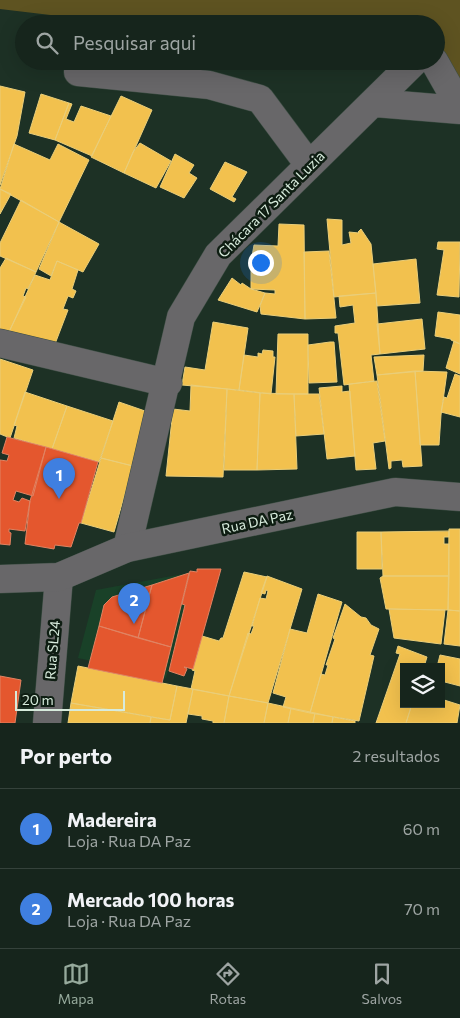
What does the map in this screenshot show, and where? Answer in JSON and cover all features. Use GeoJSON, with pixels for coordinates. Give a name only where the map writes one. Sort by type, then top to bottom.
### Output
{"type":"FeatureCollection","features":[{"type":"Feature","properties":{"kind":"street","name":"Chácara 17 Santa Luzia"},"geometry":{"type":"LineString","coordinates":[[127,548],[168,383],[181,317],[218,255],[309,164],[375,103],[406,70]]}},
{"type":"Feature","properties":{"kind":"street"},"geometry":{"type":"LineString","coordinates":[[439,70],[460,109]]}},
{"type":"Feature","properties":{"kind":"street"},"geometry":{"type":"LineString","coordinates":[[78,72],[209,85],[260,99],[309,164]]}},
{"type":"Feature","properties":{"kind":"street"},"geometry":{"type":"LineString","coordinates":[[375,103],[460,109]]}},
{"type":"Feature","properties":{"kind":"street"},"geometry":{"type":"LineString","coordinates":[[0,342],[168,383]]}},
{"type":"Feature","properties":{"kind":"street","name":"Rua DA Paz"},"geometry":{"type":"LineString","coordinates":[[59,577],[127,548],[395,492],[460,497]]}},
{"type":"Feature","properties":{"kind":"street"},"geometry":{"type":"LineString","coordinates":[[0,579],[59,577]]}},
{"type":"Feature","properties":{"kind":"street","name":"Rua SL24"},"geometry":{"type":"LineString","coordinates":[[47,723],[59,577]]}},
{"type":"Feature","properties":{"kind":"shaded area"},"geometry":{"type":"Polygon","coordinates":[[[0,0],[460,0],[460,87],[444,70],[445,15],[50,15],[0,9],[0,0]]]}},
{"type":"Feature","properties":{"kind":"shaded area"},"geometry":{"type":"Polygon","coordinates":[[[194,572],[166,678],[78,658],[96,590],[194,572]]]}},
{"type":"Feature","properties":{"kind":"building: Moradias"},"geometry":{"type":"Polygon","coordinates":[[[0,86],[25,92],[17,136],[0,185],[0,86]]]}},
{"type":"Feature","properties":{"kind":"building: Moradias"},"geometry":{"type":"Polygon","coordinates":[[[41,94],[69,103],[55,140],[29,133],[41,94]]]}},
{"type":"Feature","properties":{"kind":"building: Moradias"},"geometry":{"type":"Polygon","coordinates":[[[121,96],[152,110],[124,173],[91,157],[121,96]]]}},
{"type":"Feature","properties":{"kind":"building: Moradias"},"geometry":{"type":"Polygon","coordinates":[[[69,103],[72,104],[66,119],[74,122],[81,106],[111,116],[92,156],[55,140],[69,103]]]}},
{"type":"Feature","properties":{"kind":"building: Moradias"},"geometry":{"type":"Polygon","coordinates":[[[140,143],[171,161],[156,188],[124,173],[133,152],[140,143]]]}},
{"type":"Feature","properties":{"kind":"building: Moradias"},"geometry":{"type":"Polygon","coordinates":[[[14,144],[50,160],[58,144],[89,160],[59,222],[0,189],[14,144]]]}},
{"type":"Feature","properties":{"kind":"building: Moradias"},"geometry":{"type":"Polygon","coordinates":[[[175,154],[194,165],[189,173],[197,178],[184,198],[160,187],[175,154]]]}},
{"type":"Feature","properties":{"kind":"building: Moradias"},"geometry":{"type":"Polygon","coordinates":[[[225,162],[247,172],[232,197],[236,199],[234,202],[210,189],[225,162]]]}},
{"type":"Feature","properties":{"kind":"building: Moradias"},"geometry":{"type":"Polygon","coordinates":[[[0,189],[11,194],[0,214],[0,189]]]}},
{"type":"Feature","properties":{"kind":"building: Moradias"},"geometry":{"type":"Polygon","coordinates":[[[21,200],[59,222],[36,272],[0,256],[0,243],[21,200]]]}},
{"type":"Feature","properties":{"kind":"building: Moradias"},"geometry":{"type":"Polygon","coordinates":[[[327,219],[342,220],[342,245],[351,243],[349,232],[359,233],[361,229],[371,244],[376,293],[334,297],[327,219]]]}},
{"type":"Feature","properties":{"kind":"building: Moradias"},"geometry":{"type":"Polygon","coordinates":[[[59,222],[99,244],[83,272],[57,261],[51,276],[39,269],[59,222]]]}},
{"type":"Feature","properties":{"kind":"building: Moradias"},"geometry":{"type":"Polygon","coordinates":[[[279,224],[304,225],[305,319],[261,314],[260,306],[265,293],[275,294],[275,290],[251,289],[251,262],[254,245],[278,246],[279,224]]]}},
{"type":"Feature","properties":{"kind":"building: Moradias"},"geometry":{"type":"Polygon","coordinates":[[[438,242],[460,242],[459,297],[437,295],[444,250],[437,249],[438,242]]]}},
{"type":"Feature","properties":{"kind":"building: Moradias"},"geometry":{"type":"Polygon","coordinates":[[[329,251],[336,318],[305,319],[304,252],[329,251]]]}},
{"type":"Feature","properties":{"kind":"building: Moradias"},"geometry":{"type":"Polygon","coordinates":[[[6,258],[36,272],[28,289],[26,288],[23,296],[26,297],[9,332],[0,331],[0,268],[6,258]]]}},
{"type":"Feature","properties":{"kind":"building: Moradias"},"geometry":{"type":"Polygon","coordinates":[[[416,259],[420,303],[377,306],[373,264],[416,259]]]}},
{"type":"Feature","properties":{"kind":"building: Moradias"},"geometry":{"type":"Polygon","coordinates":[[[57,261],[78,270],[72,289],[76,291],[73,298],[68,296],[63,309],[68,310],[55,344],[9,332],[35,275],[50,280],[57,261]]]}},
{"type":"Feature","properties":{"kind":"building: Moradias"},"geometry":{"type":"Polygon","coordinates":[[[232,278],[241,285],[242,283],[251,289],[265,293],[257,312],[218,300],[232,278]]]}},
{"type":"Feature","properties":{"kind":"building: Moradias"},"geometry":{"type":"Polygon","coordinates":[[[376,293],[380,354],[371,355],[374,381],[344,385],[338,333],[335,333],[335,326],[355,323],[353,305],[340,307],[339,296],[376,293]]]}},
{"type":"Feature","properties":{"kind":"building: Moradias"},"geometry":{"type":"Polygon","coordinates":[[[438,312],[460,315],[460,344],[451,339],[435,336],[438,312]]]}},
{"type":"Feature","properties":{"kind":"building: Moradias"},"geometry":{"type":"Polygon","coordinates":[[[422,319],[425,349],[380,354],[377,324],[422,319]]]}},
{"type":"Feature","properties":{"kind":"building: Moradias"},"geometry":{"type":"Polygon","coordinates":[[[213,322],[248,328],[239,390],[182,385],[185,367],[205,370],[213,322]]]}},
{"type":"Feature","properties":{"kind":"building: Moradias"},"geometry":{"type":"Polygon","coordinates":[[[278,334],[308,334],[308,394],[276,394],[278,334]]]}},
{"type":"Feature","properties":{"kind":"building: Moradias"},"geometry":{"type":"Polygon","coordinates":[[[454,341],[460,344],[460,374],[446,368],[454,341]]]}},
{"type":"Feature","properties":{"kind":"building: Moradias"},"geometry":{"type":"Polygon","coordinates":[[[334,342],[337,382],[309,383],[308,345],[334,342]]]}},
{"type":"Feature","properties":{"kind":"building: Moradias"},"geometry":{"type":"Polygon","coordinates":[[[263,350],[273,351],[273,357],[275,357],[271,394],[239,390],[244,355],[258,357],[258,353],[262,354],[263,350]]]}},
{"type":"Feature","properties":{"kind":"building: Moradias"},"geometry":{"type":"Polygon","coordinates":[[[424,355],[423,371],[377,375],[374,357],[424,355]]]}},
{"type":"Feature","properties":{"kind":"building: Moradias"},"geometry":{"type":"Polygon","coordinates":[[[0,359],[33,370],[10,438],[0,434],[0,359]]]}},
{"type":"Feature","properties":{"kind":"building: Moradias"},"geometry":{"type":"Polygon","coordinates":[[[415,371],[447,372],[439,445],[420,445],[415,371]]]}},
{"type":"Feature","properties":{"kind":"building: Moradias"},"geometry":{"type":"Polygon","coordinates":[[[415,371],[422,466],[403,467],[402,460],[391,461],[391,468],[389,469],[377,375],[415,371]]]}},
{"type":"Feature","properties":{"kind":"building: Moradias"},"geometry":{"type":"Polygon","coordinates":[[[455,374],[460,376],[460,417],[441,412],[444,397],[447,398],[455,374]]]}},
{"type":"Feature","properties":{"kind":"building: Moradias"},"geometry":{"type":"Polygon","coordinates":[[[377,381],[385,441],[373,443],[376,469],[356,470],[349,384],[377,381]]]}},
{"type":"Feature","properties":{"kind":"building: Moradias"},"geometry":{"type":"Polygon","coordinates":[[[191,385],[227,389],[223,477],[166,476],[173,409],[190,411],[191,385]]]}},
{"type":"Feature","properties":{"kind":"building: Moradias"},"geometry":{"type":"Polygon","coordinates":[[[342,386],[342,392],[350,391],[355,456],[327,459],[319,388],[342,386]]]}},
{"type":"Feature","properties":{"kind":"building: Moradias"},"geometry":{"type":"Polygon","coordinates":[[[227,389],[260,393],[257,470],[224,470],[227,389]]]}},
{"type":"Feature","properties":{"kind":"building: Moradias"},"geometry":{"type":"Polygon","coordinates":[[[25,392],[67,406],[52,449],[14,438],[17,426],[14,425],[25,392]]]}},
{"type":"Feature","properties":{"kind":"building: Moradias"},"geometry":{"type":"Polygon","coordinates":[[[260,393],[294,394],[297,469],[257,470],[260,393]]]}},
{"type":"Feature","properties":{"kind":"building: Moradias"},"geometry":{"type":"Polygon","coordinates":[[[294,394],[319,394],[324,434],[296,436],[294,394]]]}},
{"type":"Feature","properties":{"kind":"building: Moradias"},"geometry":{"type":"Polygon","coordinates":[[[119,402],[148,412],[133,466],[101,458],[119,402]]]}},
{"type":"Feature","properties":{"kind":"building: Moradias"},"geometry":{"type":"Polygon","coordinates":[[[67,406],[113,421],[99,462],[52,449],[67,406]]]}},
{"type":"Feature","properties":{"kind":"building: Moradias"},"geometry":{"type":"Polygon","coordinates":[[[101,458],[133,466],[114,532],[81,523],[101,458]]]}},
{"type":"Feature","properties":{"kind":"building: Moradias"},"geometry":{"type":"Polygon","coordinates":[[[449,529],[460,529],[460,611],[448,610],[449,529]]]}},
{"type":"Feature","properties":{"kind":"building: Moradias"},"geometry":{"type":"Polygon","coordinates":[[[449,531],[449,537],[444,537],[444,544],[449,544],[449,576],[383,576],[381,532],[449,531]]]}},
{"type":"Feature","properties":{"kind":"building: Moradias"},"geometry":{"type":"Polygon","coordinates":[[[357,532],[381,532],[382,569],[357,569],[357,532]]]}},
{"type":"Feature","properties":{"kind":"building: Moradias"},"geometry":{"type":"Polygon","coordinates":[[[244,572],[267,577],[229,696],[191,689],[195,671],[192,670],[202,636],[219,641],[223,638],[244,572]]]}},
{"type":"Feature","properties":{"kind":"building: Moradias"},"geometry":{"type":"Polygon","coordinates":[[[267,576],[302,589],[268,703],[229,696],[248,633],[251,634],[254,626],[252,626],[260,598],[266,599],[268,591],[266,590],[265,594],[261,593],[267,576]]]}},
{"type":"Feature","properties":{"kind":"building: Moradias"},"geometry":{"type":"Polygon","coordinates":[[[383,576],[449,576],[448,610],[386,609],[380,578],[383,576]]]}},
{"type":"Feature","properties":{"kind":"building: Moradias"},"geometry":{"type":"Polygon","coordinates":[[[318,594],[342,602],[310,713],[283,707],[286,697],[273,693],[290,629],[307,633],[318,594]]]}},
{"type":"Feature","properties":{"kind":"building: Moradias"},"geometry":{"type":"Polygon","coordinates":[[[345,604],[361,617],[366,618],[371,625],[379,629],[370,655],[374,656],[359,721],[310,713],[321,674],[325,675],[328,665],[326,665],[335,639],[333,638],[345,604]]]}},
{"type":"Feature","properties":{"kind":"building: Moradias"},"geometry":{"type":"Polygon","coordinates":[[[389,609],[445,610],[441,644],[394,638],[389,609]]]}},
{"type":"Feature","properties":{"kind":"building: Moradias"},"geometry":{"type":"Polygon","coordinates":[[[448,610],[460,611],[460,646],[444,644],[448,610]]]}},
{"type":"Feature","properties":{"kind":"building: Moradias"},"geometry":{"type":"Polygon","coordinates":[[[398,646],[427,657],[425,663],[400,663],[400,708],[411,708],[406,723],[376,723],[400,654],[396,653],[398,646]]]}},
{"type":"Feature","properties":{"kind":"building: Moradias"},"geometry":{"type":"Polygon","coordinates":[[[440,655],[460,659],[460,686],[445,682],[445,663],[438,663],[440,655]]]}},
{"type":"Feature","properties":{"kind":"building: Moradias"},"geometry":{"type":"Polygon","coordinates":[[[78,666],[177,686],[170,720],[71,703],[78,666]]]}},
{"type":"Feature","properties":{"kind":"building: Moradias"},"geometry":{"type":"Polygon","coordinates":[[[177,686],[193,689],[186,723],[150,723],[151,717],[170,720],[177,686]]]}},
{"type":"Feature","properties":{"kind":"building: Moradias"},"geometry":{"type":"Polygon","coordinates":[[[193,689],[229,696],[224,723],[213,723],[213,721],[202,719],[202,716],[188,714],[193,689]]]}},
{"type":"Feature","properties":{"kind":"building: Moradias"},"geometry":{"type":"Polygon","coordinates":[[[229,696],[268,703],[264,723],[224,723],[229,696]]]}},
{"type":"Feature","properties":{"kind":"building: Moradias"},"geometry":{"type":"Polygon","coordinates":[[[445,700],[460,705],[457,723],[406,723],[411,708],[445,708],[445,700]]]}},
{"type":"Feature","properties":{"kind":"building: Moradias"},"geometry":{"type":"Polygon","coordinates":[[[71,703],[151,717],[150,723],[68,723],[71,703]]]}},
{"type":"Feature","properties":{"kind":"building: Moradias"},"geometry":{"type":"Polygon","coordinates":[[[268,703],[291,708],[288,723],[264,723],[268,703]]]}},
{"type":"Feature","properties":{"kind":"building: Moradias"},"geometry":{"type":"Polygon","coordinates":[[[291,708],[315,713],[313,723],[288,723],[291,708]]]}},
{"type":"Feature","properties":{"kind":"building: Moradias"},"geometry":{"type":"Polygon","coordinates":[[[315,713],[333,717],[332,723],[313,723],[315,713]]]}},
{"type":"Feature","properties":{"kind":"building: Moradias"},"geometry":{"type":"Polygon","coordinates":[[[333,717],[355,721],[355,723],[332,723],[333,717]]]}},
{"type":"Feature","properties":{"kind":"building: Comércio"},"geometry":{"type":"Polygon","coordinates":[[[7,437],[46,447],[33,496],[16,491],[13,500],[19,502],[22,498],[30,501],[25,531],[9,529],[11,533],[10,545],[0,544],[0,460],[7,461],[9,455],[2,453],[7,437]]]}},
{"type":"Feature","properties":{"kind":"building: Comércio"},"geometry":{"type":"Polygon","coordinates":[[[46,447],[98,462],[81,523],[79,523],[71,547],[55,545],[54,549],[25,544],[30,501],[46,447]]]}},
{"type":"Feature","properties":{"kind":"building: Comércio"},"geometry":{"type":"Polygon","coordinates":[[[197,569],[221,569],[193,669],[184,667],[187,669],[184,676],[169,671],[185,605],[182,604],[190,571],[197,572],[197,569]]]}},
{"type":"Feature","properties":{"kind":"building: Comércio"},"geometry":{"type":"Polygon","coordinates":[[[189,573],[171,647],[138,638],[152,585],[189,573]]]}},
{"type":"Feature","properties":{"kind":"building: Comércio"},"geometry":{"type":"Polygon","coordinates":[[[152,585],[138,638],[99,626],[104,605],[112,597],[152,585]]]}},
{"type":"Feature","properties":{"kind":"building: Comércio"},"geometry":{"type":"Polygon","coordinates":[[[99,626],[171,647],[162,683],[88,668],[99,626]]]}},
{"type":"Feature","properties":{"kind":"building: Comércio"},"geometry":{"type":"Polygon","coordinates":[[[0,676],[21,680],[15,723],[0,723],[0,676]]]}},
{"type":"Feature","properties":{"kind":"place","name":"Madereira"},"geometry":{"type":"Point","coordinates":[59,499]}},
{"type":"Feature","properties":{"kind":"place","name":"Mercado 100 horas"},"geometry":{"type":"Point","coordinates":[134,624]}}]}
